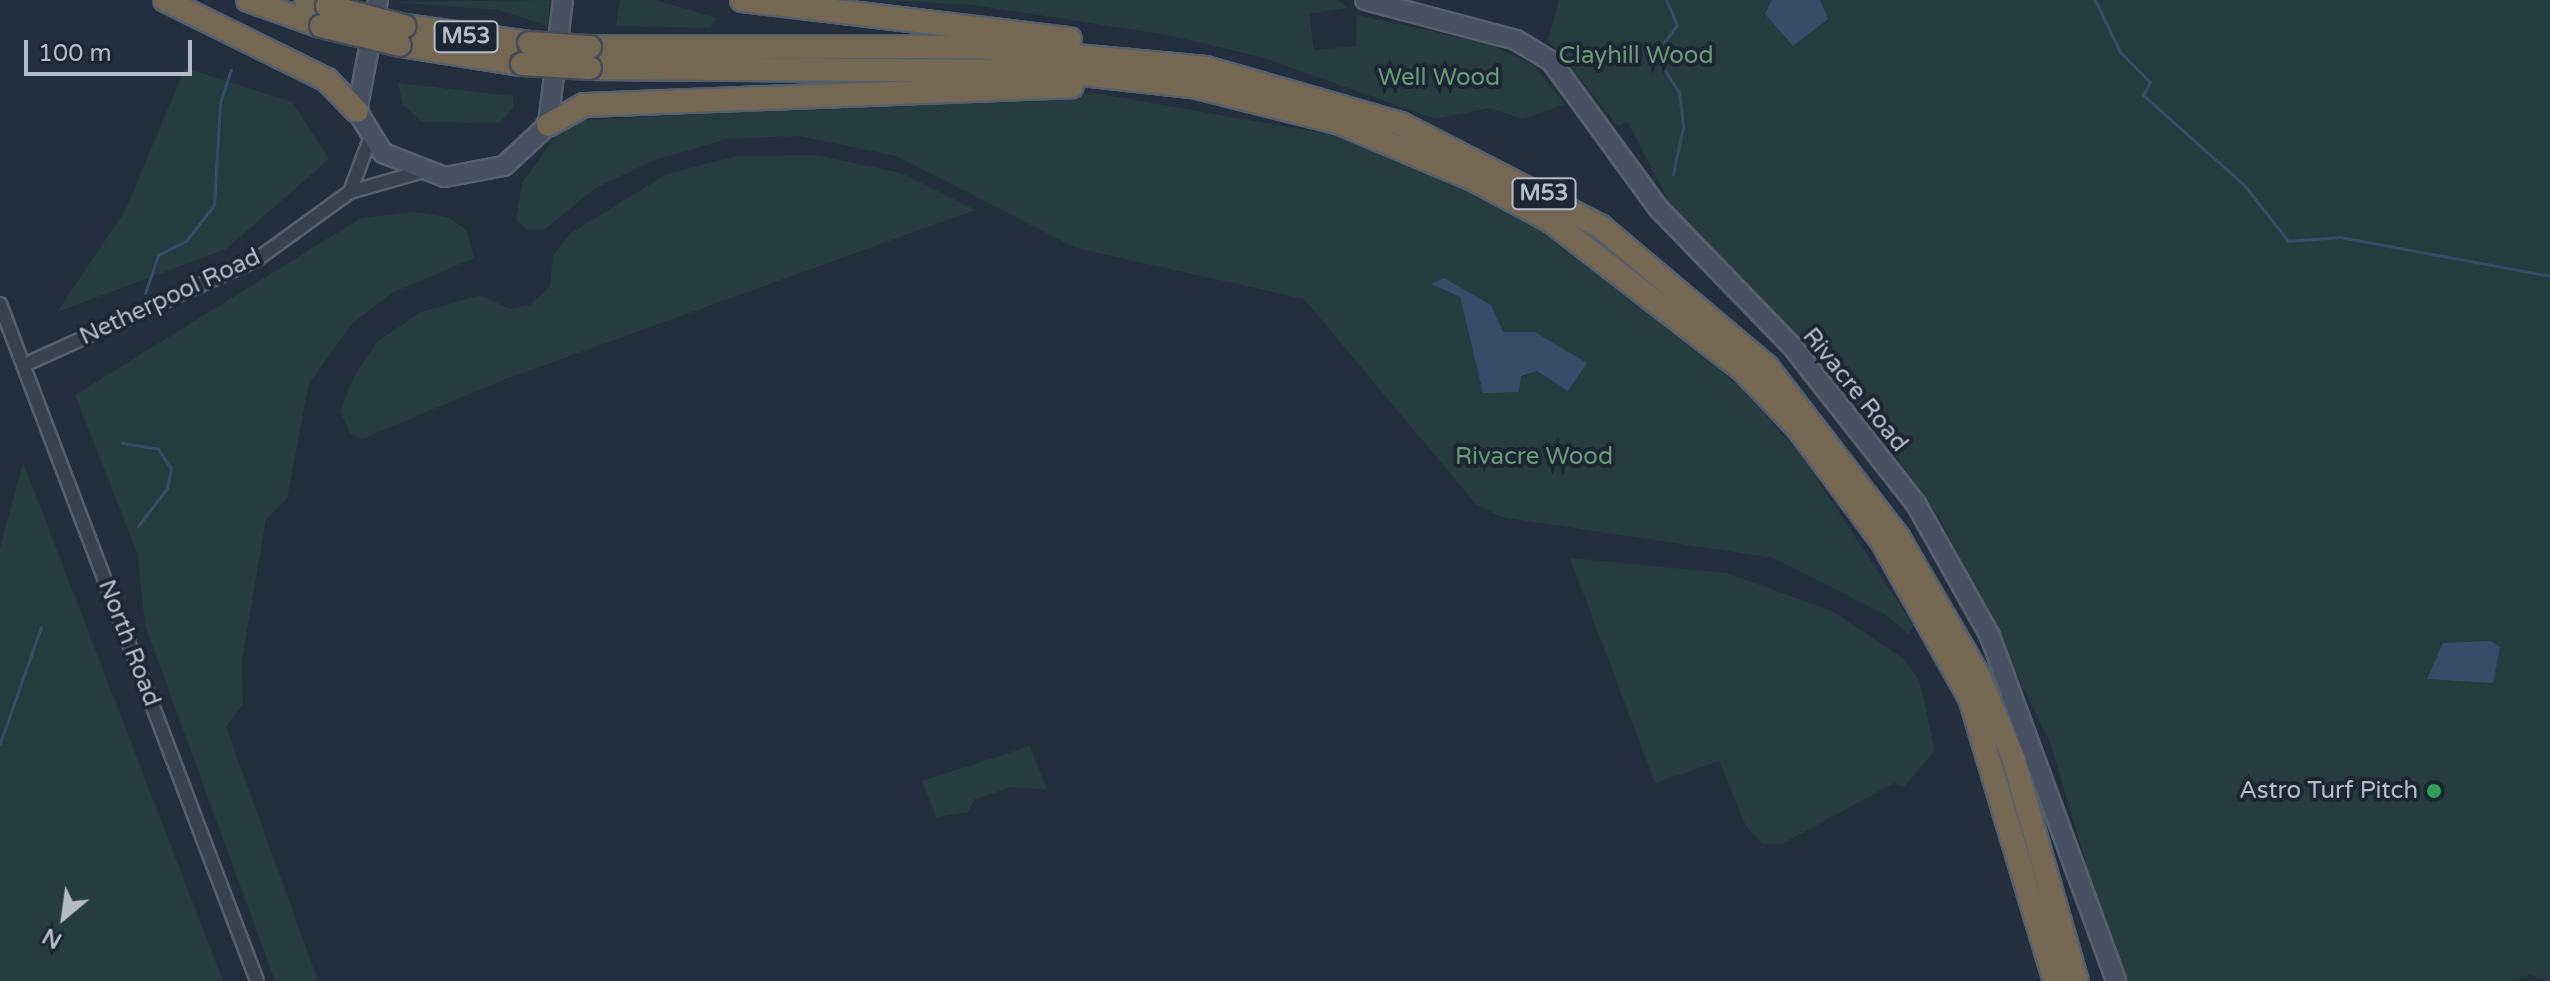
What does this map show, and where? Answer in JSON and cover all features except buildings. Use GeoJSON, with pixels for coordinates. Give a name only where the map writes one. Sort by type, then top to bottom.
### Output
{"type":"FeatureCollection","features":[{"type":"Feature","properties":{"kind":"highway"},"geometry":{"type":"LineString","coordinates":[[165,0],[327,80],[357,111]]}},
{"type":"Feature","properties":{"kind":"highway","name":"M53"},"geometry":{"type":"LineString","coordinates":[[248,0],[318,11],[402,35],[526,53],[590,58],[977,47],[1295,88],[1457,147],[1601,227],[1767,367],[1898,537],[1979,677],[2013,757],[2077,981]]}},
{"type":"Feature","properties":{"kind":"highway"},"geometry":{"type":"LineString","coordinates":[[742,0],[1117,46],[1201,78]]}},
{"type":"Feature","properties":{"kind":"highway"},"geometry":{"type":"LineString","coordinates":[[548,125],[584,105],[1201,78]]}},
{"type":"Feature","properties":{"kind":"highway","name":"M53"},"geometry":{"type":"LineString","coordinates":[[1201,78],[1340,123],[1475,180],[1625,272],[1743,370],[1844,489],[1937,632],[1970,698],[2055,981]]}},
{"type":"Feature","properties":{"kind":"main road"},"geometry":{"type":"LineString","coordinates":[[378,0],[357,111],[370,139],[420,172],[484,174],[524,154],[548,125],[563,0]]}},
{"type":"Feature","properties":{"kind":"main road","name":"Rivacre Road"},"geometry":{"type":"LineString","coordinates":[[1365,0],[1516,40],[1551,61],[1659,209],[1791,345],[1916,504],[1990,636],[2116,981]]}},
{"type":"Feature","properties":{"kind":"street"},"geometry":{"type":"LineString","coordinates":[[350,192],[370,139]]}},
{"type":"Feature","properties":{"kind":"street","name":"Netherpool Road"},"geometry":{"type":"LineString","coordinates":[[24,365],[256,260],[350,192],[420,172]]}},
{"type":"Feature","properties":{"kind":"street","name":"North Road"},"geometry":{"type":"LineString","coordinates":[[0,304],[257,981]]}},
{"type":"Feature","properties":{"kind":"green space"},"geometry":{"type":"Polygon","coordinates":[[[550,0],[548,26],[499,10],[392,2],[550,0]]]}},
{"type":"Feature","properties":{"kind":"green space"},"geometry":{"type":"Polygon","coordinates":[[[620,0],[656,0],[716,18],[710,28],[616,26],[620,0]]]}},
{"type":"Feature","properties":{"kind":"green space","name":"Well Wood"},"geometry":{"type":"Polygon","coordinates":[[[879,0],[1338,0],[1347,8],[1309,14],[1314,50],[1356,46],[1357,15],[1491,44],[1534,66],[1565,104],[1523,119],[1489,108],[1436,119],[1261,57],[1167,35],[974,5],[879,0]]]}},
{"type":"Feature","properties":{"kind":"green space","name":"Clayhill Wood"},"geometry":{"type":"Polygon","coordinates":[[[1559,0],[2550,0],[2550,981],[2529,975],[2512,981],[2121,981],[2050,742],[1940,518],[1863,411],[1669,202],[1628,122],[1618,126],[1548,40],[1559,0]]]}},
{"type":"Feature","properties":{"kind":"green space"},"geometry":{"type":"Polygon","coordinates":[[[185,68],[292,102],[329,159],[226,249],[57,312],[125,211],[185,68]]]}},
{"type":"Feature","properties":{"kind":"green space"},"geometry":{"type":"Polygon","coordinates":[[[398,83],[513,96],[513,108],[499,123],[422,122],[403,105],[398,83]]]}},
{"type":"Feature","properties":{"kind":"green space","name":"Rivacre Wood"},"geometry":{"type":"Polygon","coordinates":[[[1094,93],[1340,136],[1454,182],[1562,243],[1637,296],[1741,388],[1803,458],[1914,626],[1908,634],[1885,614],[1774,558],[1501,517],[1476,504],[1304,299],[1076,248],[896,156],[799,136],[726,139],[652,161],[594,189],[545,229],[529,231],[516,220],[522,183],[567,121],[1094,93]],[[1432,284],[1460,297],[1483,393],[1537,371],[1570,379],[1587,363],[1535,332],[1503,332],[1491,305],[1432,284]]]}},
{"type":"Feature","properties":{"kind":"green space"},"geometry":{"type":"Polygon","coordinates":[[[816,155],[901,173],[975,210],[503,380],[362,439],[350,433],[340,411],[354,376],[377,342],[421,312],[480,295],[510,309],[530,305],[550,286],[553,255],[571,233],[667,174],[736,156],[816,155]]]}},
{"type":"Feature","properties":{"kind":"green space"},"geometry":{"type":"Polygon","coordinates":[[[414,212],[448,217],[467,230],[474,258],[392,293],[352,324],[309,383],[287,498],[266,519],[242,660],[243,704],[226,727],[318,981],[275,981],[145,625],[137,552],[75,395],[361,218],[414,212]]]}},
{"type":"Feature","properties":{"kind":"green space"},"geometry":{"type":"Polygon","coordinates":[[[23,462],[223,981],[0,981],[0,548],[23,462]]]}},
{"type":"Feature","properties":{"kind":"green space"},"geometry":{"type":"Polygon","coordinates":[[[1570,558],[1727,573],[1832,611],[1905,660],[1919,680],[1935,750],[1904,787],[1894,783],[1782,844],[1763,844],[1746,826],[1719,761],[1655,783],[1570,558]]]}},
{"type":"Feature","properties":{"kind":"green space"},"geometry":{"type":"Polygon","coordinates":[[[1030,746],[1047,790],[1012,787],[975,799],[968,812],[936,817],[922,781],[1030,746]]]}},
{"type":"Feature","properties":{"kind":"water"},"geometry":{"type":"Polygon","coordinates":[[[1772,0],[1820,0],[1828,19],[1793,46],[1765,14],[1772,0]]]}},
{"type":"Feature","properties":{"kind":"water"},"geometry":{"type":"Polygon","coordinates":[[[1444,278],[1491,305],[1503,332],[1535,332],[1587,363],[1568,391],[1537,371],[1521,376],[1519,392],[1483,393],[1460,297],[1431,284],[1444,278]]]}},
{"type":"Feature","properties":{"kind":"water"},"geometry":{"type":"Polygon","coordinates":[[[2490,641],[2500,647],[2493,683],[2427,679],[2443,643],[2490,641]]]}},
{"type":"Feature","properties":{"kind":"waterway"},"geometry":{"type":"LineString","coordinates":[[1666,0],[1677,25],[1659,50],[1660,63],[1679,92],[1683,127],[1673,174]]}},
{"type":"Feature","properties":{"kind":"waterway"},"geometry":{"type":"LineString","coordinates":[[2095,0],[2120,52],[2150,82],[2143,95],[2245,186],[2288,241],[2340,237],[2550,276]]}},
{"type":"Feature","properties":{"kind":"waterway"},"geometry":{"type":"LineString","coordinates":[[145,293],[158,255],[186,241],[214,205],[220,103],[231,70]]}},
{"type":"Feature","properties":{"kind":"waterway"},"geometry":{"type":"LineString","coordinates":[[122,443],[158,449],[171,468],[167,488],[138,526]]}},
{"type":"Feature","properties":{"kind":"waterway"},"geometry":{"type":"LineString","coordinates":[[0,743],[41,627]]}},
{"type":"Feature","properties":{"kind":"place","name":"Astro Turf Pitch"},"geometry":{"type":"Point","coordinates":[2434,791]}}]}
